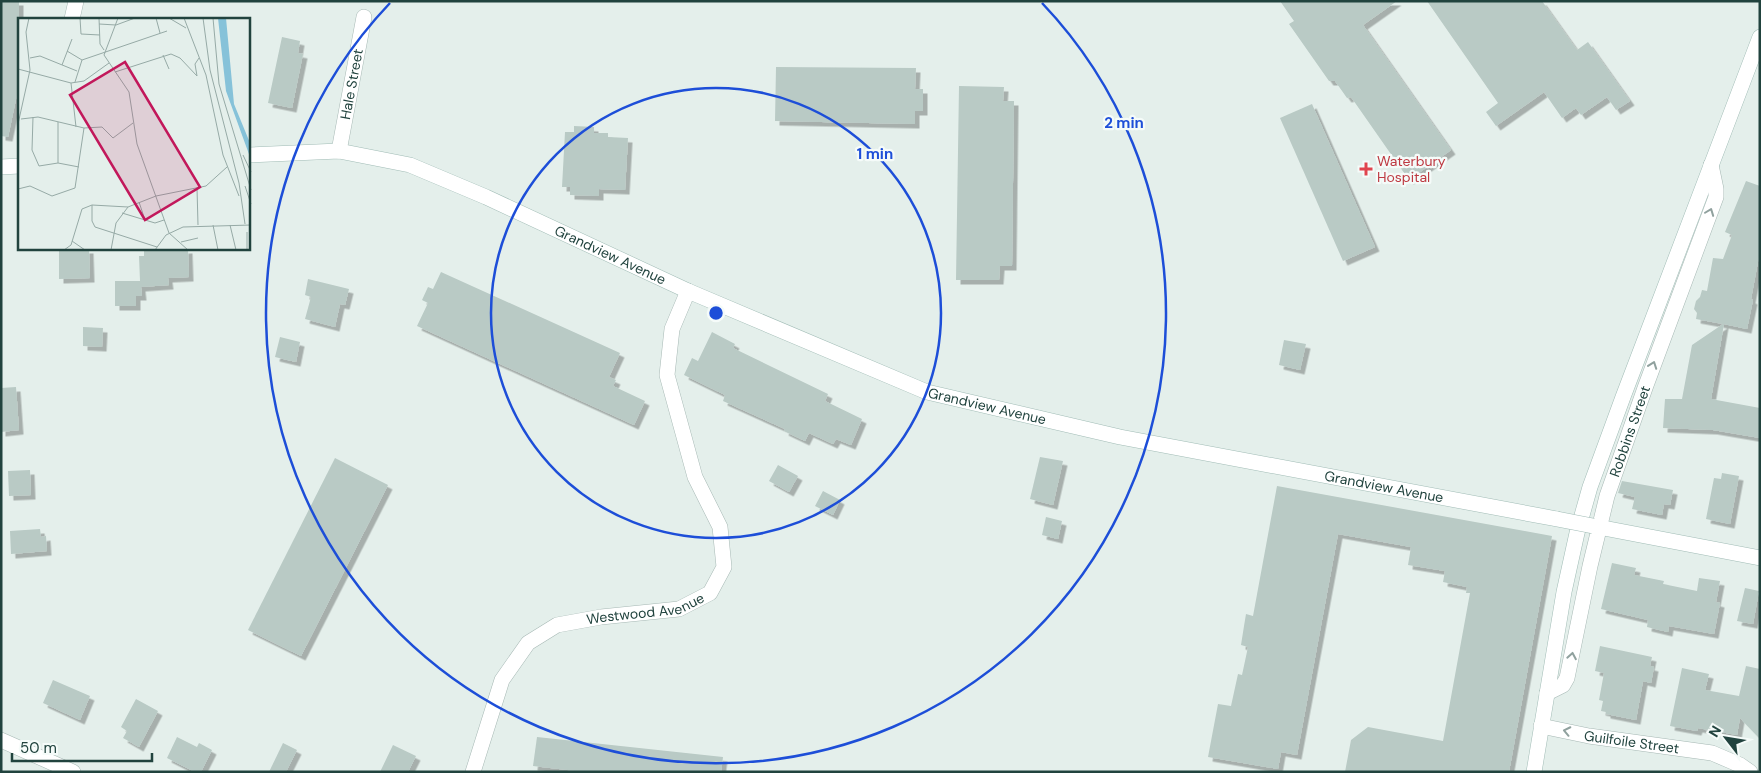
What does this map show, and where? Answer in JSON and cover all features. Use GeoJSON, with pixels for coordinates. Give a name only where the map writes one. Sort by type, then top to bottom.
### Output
{"type":"FeatureCollection","features":[{"type":"Feature","properties":{"kind":"street"},"geometry":{"type":"LineString","coordinates":[[72,18],[76,1]]}},
{"type":"Feature","properties":{"kind":"street","name":"Hale Street"},"geometry":{"type":"LineString","coordinates":[[339,151],[364,17]]}},
{"type":"Feature","properties":{"kind":"street","name":"Robbins Street"},"geometry":{"type":"LineString","coordinates":[[1534,772],[1570,563],[1590,487],[1622,396],[1760,37]]}},
{"type":"Feature","properties":{"kind":"street","name":"Grandview Avenue"},"geometry":{"type":"LineString","coordinates":[[250,155],[339,151],[410,165],[486,197],[688,291],[927,392],[1120,437],[1760,558]]}},
{"type":"Feature","properties":{"kind":"street","name":"Robbins Street"},"geometry":{"type":"LineString","coordinates":[[1547,693],[1563,685],[1567,678],[1596,526],[1716,197],[1711,165]]}},
{"type":"Feature","properties":{"kind":"street"},"geometry":{"type":"LineString","coordinates":[[1,167],[18,166]]}},
{"type":"Feature","properties":{"kind":"street","name":"Westwood Avenue"},"geometry":{"type":"LineString","coordinates":[[474,772],[502,680],[528,643],[557,625],[601,617],[678,609],[710,593],[724,567],[720,527],[695,477],[667,374],[672,329],[688,291]]}},
{"type":"Feature","properties":{"kind":"street","name":"Guilfoile Street"},"geometry":{"type":"LineString","coordinates":[[1542,726],[1589,736],[1712,753],[1740,765],[1750,772]]}},
{"type":"Feature","properties":{"kind":"street"},"geometry":{"type":"LineString","coordinates":[[1,740],[73,772]]}},
{"type":"Feature","properties":{"kind":"building"},"geometry":{"type":"Polygon","coordinates":[[[1,1],[19,1],[18,90],[8,137],[1,136],[1,1]]]}},
{"type":"Feature","properties":{"kind":"building"},"geometry":{"type":"Polygon","coordinates":[[[1280,1],[1397,1],[1363,25],[1451,150],[1409,180],[1351,97],[1347,98],[1335,81],[1329,81],[1289,24],[1294,21],[1280,1]]]}},
{"type":"Feature","properties":{"kind":"building"},"geometry":{"type":"Polygon","coordinates":[[[1427,1],[1542,1],[1577,50],[1588,42],[1630,101],[1616,110],[1607,97],[1581,115],[1576,108],[1562,118],[1544,92],[1496,126],[1486,112],[1498,103],[1427,1]]]}},
{"type":"Feature","properties":{"kind":"building"},"geometry":{"type":"Polygon","coordinates":[[[282,37],[300,41],[298,53],[303,54],[292,108],[268,103],[282,37]]]}},
{"type":"Feature","properties":{"kind":"building"},"geometry":{"type":"Polygon","coordinates":[[[776,67],[916,68],[915,89],[923,89],[923,111],[915,111],[915,124],[775,121],[776,67]]]}},
{"type":"Feature","properties":{"kind":"building"},"geometry":{"type":"Polygon","coordinates":[[[959,86],[1004,87],[1003,101],[1014,101],[1012,266],[1000,266],[999,280],[956,280],[959,86]]]}},
{"type":"Feature","properties":{"kind":"building"},"geometry":{"type":"Polygon","coordinates":[[[1312,104],[1375,247],[1343,261],[1280,118],[1312,104]]]}},
{"type":"Feature","properties":{"kind":"building"},"geometry":{"type":"Polygon","coordinates":[[[574,126],[594,127],[594,133],[608,133],[608,137],[628,138],[625,190],[599,189],[599,196],[570,195],[570,187],[562,187],[565,132],[574,132],[574,126]]]}},
{"type":"Feature","properties":{"kind":"building"},"geometry":{"type":"Polygon","coordinates":[[[1746,181],[1760,186],[1760,251],[1751,299],[1753,300],[1747,329],[1724,324],[1711,399],[1760,408],[1760,438],[1713,430],[1663,428],[1665,399],[1682,399],[1692,345],[1723,324],[1696,319],[1697,313],[1694,309],[1702,290],[1707,291],[1713,258],[1723,259],[1732,235],[1725,232],[1746,181]]]}},
{"type":"Feature","properties":{"kind":"building"},"geometry":{"type":"Polygon","coordinates":[[[59,250],[89,250],[90,278],[59,279],[59,250]]]}},
{"type":"Feature","properties":{"kind":"building"},"geometry":{"type":"Polygon","coordinates":[[[188,250],[189,277],[168,278],[169,285],[141,287],[142,296],[136,296],[136,306],[115,306],[115,281],[140,281],[139,256],[144,256],[144,251],[188,250]]]}},
{"type":"Feature","properties":{"kind":"building"},"geometry":{"type":"Polygon","coordinates":[[[441,272],[620,353],[609,377],[616,380],[613,386],[645,401],[634,425],[417,326],[428,303],[422,300],[428,287],[433,289],[441,272]]]}},
{"type":"Feature","properties":{"kind":"building"},"geometry":{"type":"Polygon","coordinates":[[[308,279],[349,289],[345,305],[340,304],[335,327],[305,319],[311,297],[305,295],[308,279]]]}},
{"type":"Feature","properties":{"kind":"building"},"geometry":{"type":"Polygon","coordinates":[[[83,327],[103,328],[102,347],[83,346],[83,327]]]}},
{"type":"Feature","properties":{"kind":"building"},"geometry":{"type":"Polygon","coordinates":[[[712,332],[735,344],[733,348],[828,394],[825,401],[862,419],[851,445],[836,439],[833,444],[809,433],[805,441],[784,431],[785,429],[723,401],[725,395],[684,375],[692,358],[698,361],[712,332]]]}},
{"type":"Feature","properties":{"kind":"building"},"geometry":{"type":"Polygon","coordinates":[[[280,337],[300,342],[296,362],[275,357],[280,337]]]}},
{"type":"Feature","properties":{"kind":"building"},"geometry":{"type":"Polygon","coordinates":[[[1284,340],[1306,344],[1300,370],[1279,365],[1284,340]]]}},
{"type":"Feature","properties":{"kind":"building"},"geometry":{"type":"Polygon","coordinates":[[[16,387],[19,430],[1,432],[1,388],[16,387]]]}},
{"type":"Feature","properties":{"kind":"building"},"geometry":{"type":"Polygon","coordinates":[[[1040,457],[1063,461],[1053,505],[1030,499],[1040,457]]]}},
{"type":"Feature","properties":{"kind":"building"},"geometry":{"type":"Polygon","coordinates":[[[335,458],[388,485],[301,656],[248,630],[335,458]]]}},
{"type":"Feature","properties":{"kind":"building"},"geometry":{"type":"Polygon","coordinates":[[[778,465],[798,476],[789,492],[769,481],[778,465]]]}},
{"type":"Feature","properties":{"kind":"building"},"geometry":{"type":"Polygon","coordinates":[[[30,470],[31,495],[9,496],[8,471],[30,470]]]}},
{"type":"Feature","properties":{"kind":"building"},"geometry":{"type":"Polygon","coordinates":[[[1722,473],[1739,476],[1730,524],[1706,519],[1714,478],[1721,479],[1722,473]]]}},
{"type":"Feature","properties":{"kind":"building"},"geometry":{"type":"Polygon","coordinates":[[[1622,481],[1673,490],[1670,505],[1664,504],[1662,515],[1632,509],[1635,497],[1618,493],[1622,481]]]}},
{"type":"Feature","properties":{"kind":"building"},"geometry":{"type":"Polygon","coordinates":[[[1277,486],[1552,536],[1509,772],[1345,772],[1351,740],[1368,727],[1443,741],[1470,593],[1466,593],[1467,587],[1443,582],[1445,571],[1408,565],[1411,547],[1338,534],[1297,755],[1281,752],[1278,769],[1208,757],[1218,704],[1231,706],[1238,674],[1242,675],[1248,647],[1241,645],[1246,614],[1253,616],[1277,486]]]}},
{"type":"Feature","properties":{"kind":"building"},"geometry":{"type":"Polygon","coordinates":[[[823,491],[840,500],[833,515],[815,506],[823,491]]]}},
{"type":"Feature","properties":{"kind":"building"},"geometry":{"type":"Polygon","coordinates":[[[1046,517],[1062,521],[1058,539],[1042,535],[1046,517]]]}},
{"type":"Feature","properties":{"kind":"building"},"geometry":{"type":"Polygon","coordinates":[[[40,529],[41,537],[46,536],[47,551],[11,554],[10,531],[40,529]]]}},
{"type":"Feature","properties":{"kind":"building"},"geometry":{"type":"Polygon","coordinates":[[[1612,563],[1636,568],[1634,575],[1664,581],[1663,584],[1697,591],[1699,578],[1720,581],[1716,602],[1720,603],[1714,634],[1669,626],[1668,632],[1647,627],[1648,620],[1601,609],[1612,563]]]}},
{"type":"Feature","properties":{"kind":"building"},"geometry":{"type":"Polygon","coordinates":[[[1745,588],[1759,591],[1753,624],[1737,621],[1745,588]]]}},
{"type":"Feature","properties":{"kind":"building"},"geometry":{"type":"Polygon","coordinates":[[[1600,646],[1652,657],[1650,666],[1654,667],[1651,683],[1643,681],[1636,720],[1606,714],[1606,712],[1601,711],[1603,701],[1599,700],[1604,673],[1595,671],[1600,646]]]}},
{"type":"Feature","properties":{"kind":"building"},"geometry":{"type":"Polygon","coordinates":[[[1746,666],[1760,669],[1760,739],[1740,718],[1737,735],[1698,728],[1697,731],[1670,726],[1682,668],[1709,674],[1705,690],[1739,696],[1746,666]]]}},
{"type":"Feature","properties":{"kind":"building"},"geometry":{"type":"Polygon","coordinates":[[[53,680],[90,696],[80,720],[43,703],[53,680]]]}},
{"type":"Feature","properties":{"kind":"building"},"geometry":{"type":"Polygon","coordinates":[[[136,699],[158,711],[139,747],[123,738],[127,731],[121,727],[136,699]]]}},
{"type":"Feature","properties":{"kind":"building"},"geometry":{"type":"Polygon","coordinates":[[[177,737],[197,747],[199,743],[212,750],[201,772],[195,772],[167,758],[177,737]]]}},
{"type":"Feature","properties":{"kind":"building"},"geometry":{"type":"Polygon","coordinates":[[[537,737],[723,757],[721,772],[585,772],[533,766],[537,737]]]}},
{"type":"Feature","properties":{"kind":"building"},"geometry":{"type":"Polygon","coordinates":[[[283,743],[297,750],[286,772],[269,772],[283,743]]]}},
{"type":"Feature","properties":{"kind":"building"},"geometry":{"type":"Polygon","coordinates":[[[393,745],[416,756],[408,772],[380,772],[393,745]]]}},
{"type":"Feature","properties":{"kind":"place","name":"Waterbury Hospital"},"geometry":{"type":"Point","coordinates":[1366,169]}}]}
